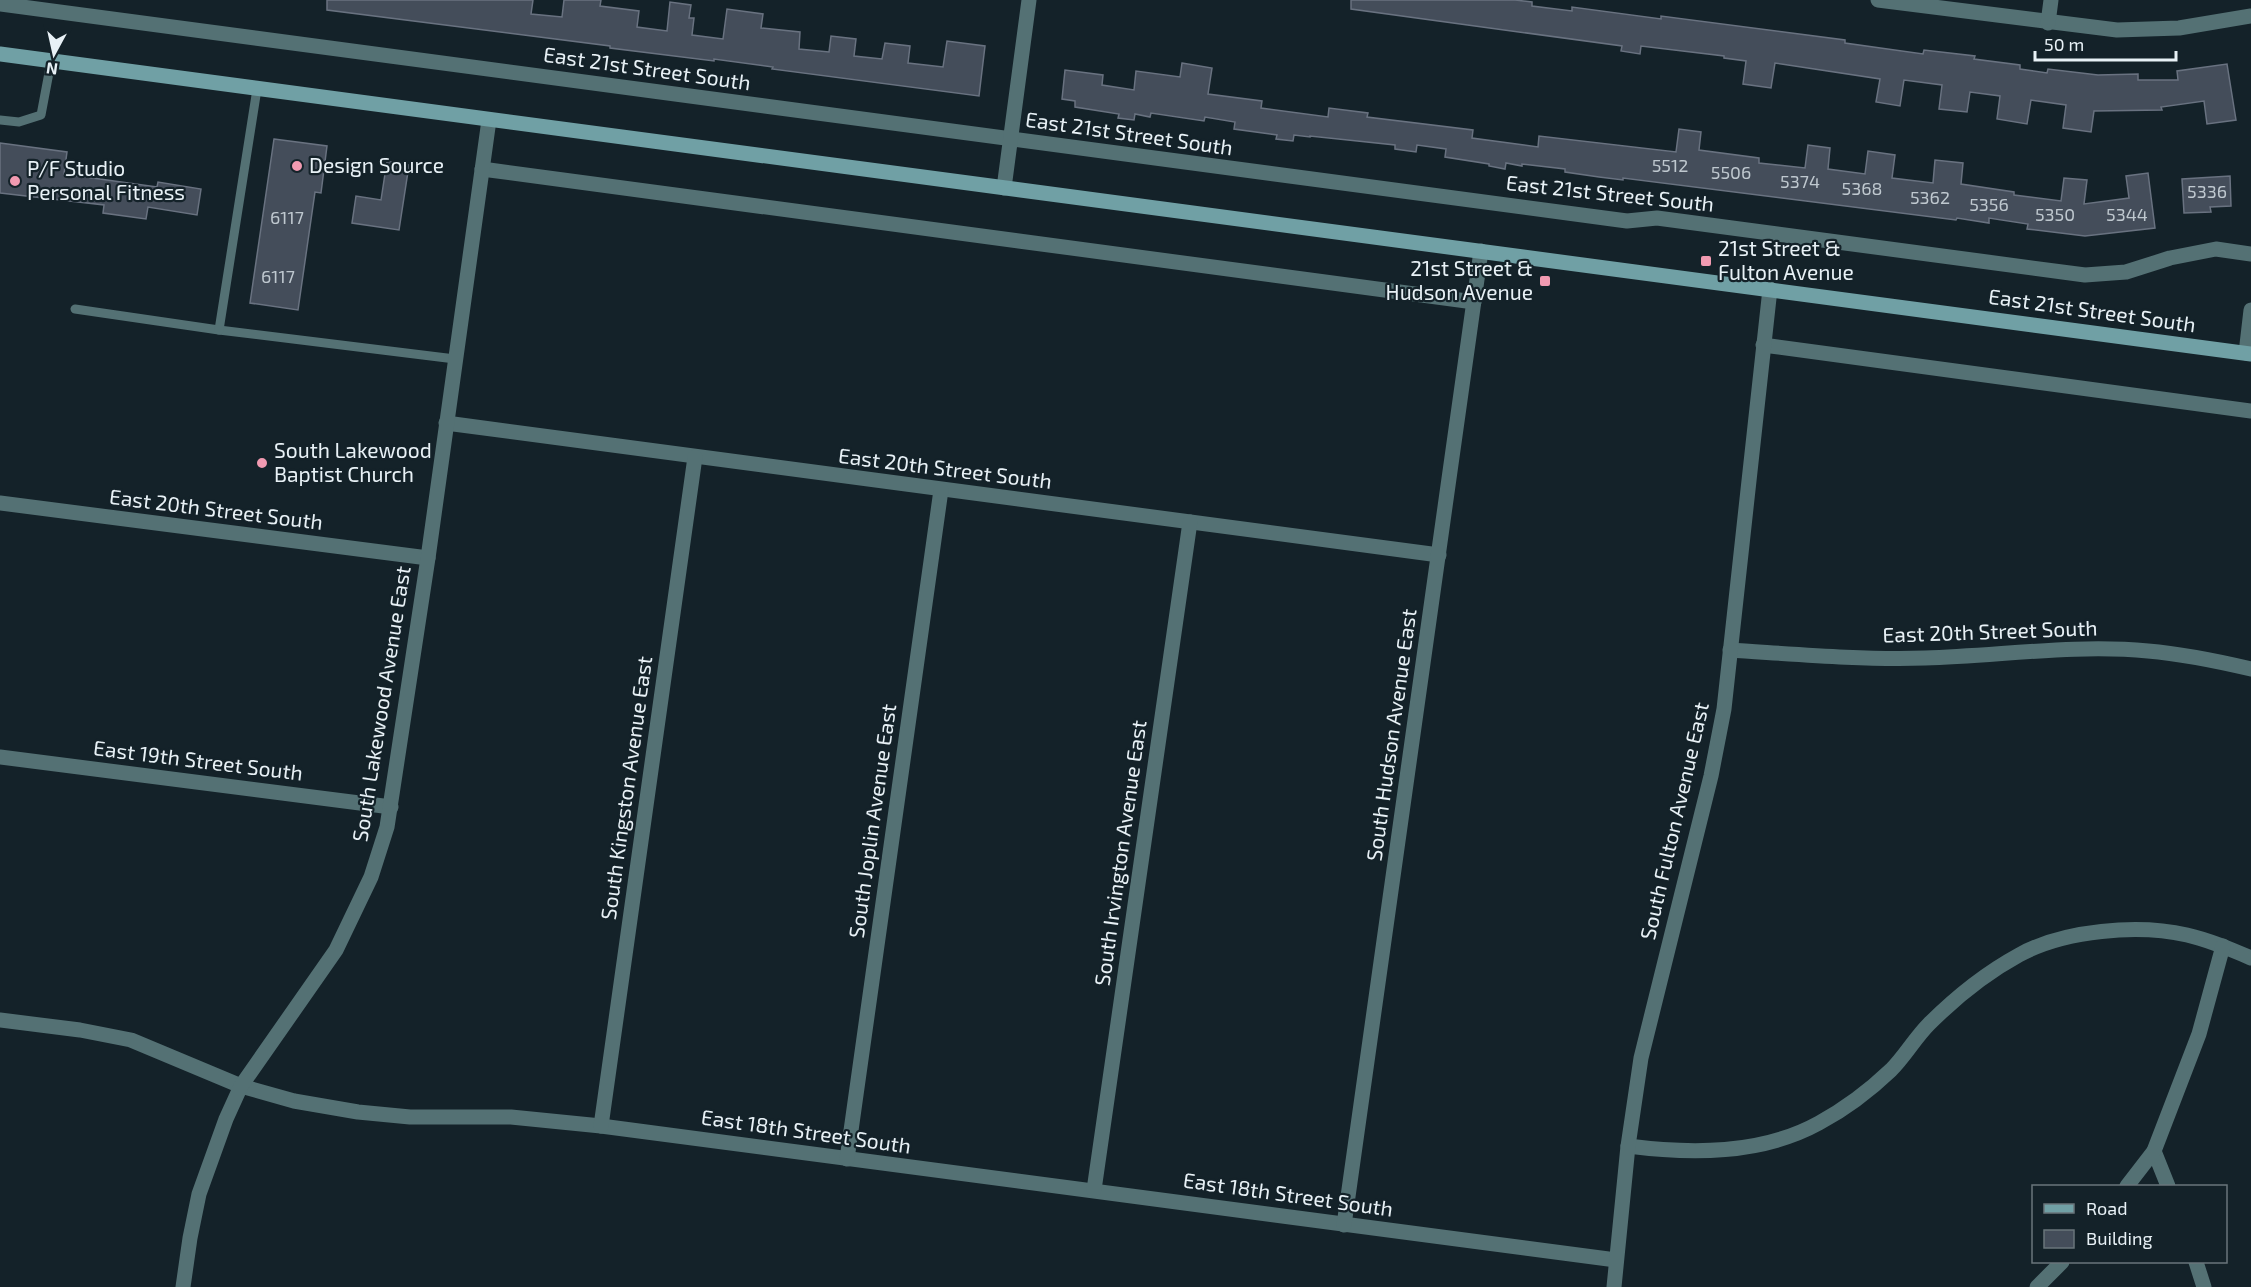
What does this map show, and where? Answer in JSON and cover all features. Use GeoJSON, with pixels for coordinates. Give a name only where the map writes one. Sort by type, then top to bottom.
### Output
{"type":"FeatureCollection","features":[{"type":"Feature","properties":{"kind":"main road","name":"East 21st Street South"},"geometry":{"type":"LineString","coordinates":[[0,54],[2248,353]]}},
{"type":"Feature","properties":{"kind":"street"},"geometry":{"type":"LineString","coordinates":[[1004,188],[1029,0]]}},
{"type":"Feature","properties":{"kind":"street"},"geometry":{"type":"LineString","coordinates":[[1878,0],[2117,30],[2179,28],[2251,16]]}},
{"type":"Feature","properties":{"kind":"street"},"geometry":{"type":"LineString","coordinates":[[2048,23],[2051,0]]}},
{"type":"Feature","properties":{"kind":"street","name":"East 21st Street South"},"geometry":{"type":"LineString","coordinates":[[0,4],[1627,221],[1657,218],[2085,275],[2126,272],[2170,258],[2216,249],[2251,254]]}},
{"type":"Feature","properties":{"kind":"street","name":"South Lakewood Avenue East"},"geometry":{"type":"LineString","coordinates":[[183,1287],[190,1238],[200,1194],[222,1130],[241,1086],[336,950],[371,877],[391,807],[489,120]]}},
{"type":"Feature","properties":{"kind":"street"},"geometry":{"type":"LineString","coordinates":[[482,169],[1474,302]]}},
{"type":"Feature","properties":{"kind":"street","name":"South Hudson Avenue East"},"geometry":{"type":"LineString","coordinates":[[1344,1225],[1480,252]]}},
{"type":"Feature","properties":{"kind":"street","name":"South Fulton Avenue East"},"geometry":{"type":"LineString","coordinates":[[1614,1287],[1628,1146],[1641,1058],[1711,776],[1724,709],[1770,289]]}},
{"type":"Feature","properties":{"kind":"street"},"geometry":{"type":"LineString","coordinates":[[2248,353],[2251,310]]}},
{"type":"Feature","properties":{"kind":"street"},"geometry":{"type":"LineString","coordinates":[[1764,345],[2251,411]]}},
{"type":"Feature","properties":{"kind":"street","name":"East 20th Street South"},"geometry":{"type":"LineString","coordinates":[[446,423],[1439,555]]}},
{"type":"Feature","properties":{"kind":"street","name":"South Kingston Avenue East"},"geometry":{"type":"LineString","coordinates":[[601,1125],[695,457]]}},
{"type":"Feature","properties":{"kind":"street","name":"South Joplin Avenue East"},"geometry":{"type":"LineString","coordinates":[[848,1159],[941,490]]}},
{"type":"Feature","properties":{"kind":"street","name":"East 20th Street South"},"geometry":{"type":"LineString","coordinates":[[0,503],[428,558]]}},
{"type":"Feature","properties":{"kind":"street","name":"South Irvington Avenue East"},"geometry":{"type":"LineString","coordinates":[[1094,1190],[1190,522]]}},
{"type":"Feature","properties":{"kind":"street","name":"East 20th Street South"},"geometry":{"type":"LineString","coordinates":[[1730,650],[1824,656],[1924,658],[2091,649],[2147,651],[2213,660],[2251,669]]}},
{"type":"Feature","properties":{"kind":"street","name":"East 19th Street South"},"geometry":{"type":"LineString","coordinates":[[0,757],[391,807]]}},
{"type":"Feature","properties":{"kind":"street"},"geometry":{"type":"LineString","coordinates":[[1628,1146],[1674,1152],[1729,1149],[1775,1140],[1816,1125],[1849,1106],[1892,1069],[1929,1025],[1960,996],[2020,954],[2048,943],[2111,931],[2146,930],[2186,935],[2223,946],[2251,958]]}},
{"type":"Feature","properties":{"kind":"street"},"geometry":{"type":"LineString","coordinates":[[2128,1185],[2154,1151],[2199,1034],[2223,946]]}},
{"type":"Feature","properties":{"kind":"street","name":"East 18th Street South"},"geometry":{"type":"LineString","coordinates":[[0,1020],[80,1030],[131,1040],[241,1086],[294,1101],[358,1112],[410,1117],[511,1117],[601,1125],[1616,1260]]}},
{"type":"Feature","properties":{"kind":"street"},"geometry":{"type":"LineString","coordinates":[[2154,1151],[2168,1185]]}},
{"type":"Feature","properties":{"kind":"street"},"geometry":{"type":"LineString","coordinates":[[2037,1287],[2061,1263]]}},
{"type":"Feature","properties":{"kind":"street"},"geometry":{"type":"LineString","coordinates":[[2196,1263],[2204,1287]]}},
{"type":"Feature","properties":{"kind":"lane"},"geometry":{"type":"LineString","coordinates":[[0,120],[19,122],[41,115],[51,62]]}},
{"type":"Feature","properties":{"kind":"lane"},"geometry":{"type":"LineString","coordinates":[[219,330],[257,89]]}},
{"type":"Feature","properties":{"kind":"lane"},"geometry":{"type":"LineString","coordinates":[[75,309],[219,330],[455,359]]}},
{"type":"Feature","properties":{"kind":"building"},"geometry":{"type":"Polygon","coordinates":[[[327,0],[533,0],[531,14],[562,17],[564,0],[601,0],[600,6],[639,11],[637,27],[667,31],[670,2],[691,5],[689,18],[694,18],[692,35],[723,39],[727,9],[763,14],[761,28],[800,32],[799,49],[829,52],[831,36],[856,39],[854,56],[882,59],[885,43],[910,46],[908,63],[943,67],[947,41],[985,46],[979,96],[772,69],[773,67],[714,59],[714,61],[610,48],[610,46],[327,10],[327,0]]]}},
{"type":"Feature","properties":{"kind":"building"},"geometry":{"type":"Polygon","coordinates":[[[1351,0],[1515,0],[1532,2],[1532,6],[1572,11],[1572,7],[1661,19],[1661,16],[1845,40],[1845,43],[1923,54],[1924,50],[1975,56],[1974,59],[2020,65],[2020,69],[2047,73],[2048,69],[2098,75],[2138,74],[2138,80],[2178,80],[2177,71],[2227,64],[2236,120],[2207,124],[2204,101],[2161,107],[2162,110],[2094,111],[2091,132],[2063,128],[2066,105],[2031,100],[2027,124],[1997,119],[2000,96],[1970,92],[1967,112],[1939,109],[1942,85],[1904,80],[1900,106],[1876,102],[1880,79],[1775,63],[1771,88],[1743,84],[1746,61],[1724,58],[1724,56],[1641,46],[1640,54],[1621,51],[1622,46],[1351,9],[1351,0]]]}},
{"type":"Feature","properties":{"kind":"building"},"geometry":{"type":"Polygon","coordinates":[[[1182,63],[1212,68],[1208,94],[1262,101],[1261,108],[1328,117],[1329,108],[1368,113],[1367,117],[1473,130],[1472,138],[1538,147],[1539,136],[1676,152],[1679,129],[1701,132],[1699,150],[1759,158],[1759,163],[1805,168],[1808,145],[1830,148],[1828,169],[1865,174],[1868,151],[1895,155],[1892,178],[1933,183],[1935,160],[1963,163],[1961,184],[2014,192],[2014,195],[2061,201],[2064,178],[2087,180],[2084,204],[2129,198],[2126,176],[2148,173],[2155,228],[2085,236],[2027,229],[2028,224],[1989,218],[1989,223],[1957,218],[1956,220],[1623,178],[1623,180],[1599,177],[1565,172],[1565,169],[1522,164],[1522,166],[1506,163],[1505,169],[1445,157],[1446,149],[1417,145],[1416,152],[1395,149],[1395,145],[1294,135],[1293,141],[1276,139],[1277,135],[1234,129],[1235,122],[1205,117],[1204,121],[1151,113],[1150,117],[1135,114],[1134,120],[1118,118],[1119,114],[1075,107],[1075,101],[1062,99],[1065,70],[1103,75],[1102,85],[1134,90],[1136,71],[1180,77],[1182,63]]]}},
{"type":"Feature","properties":{"kind":"building"},"geometry":{"type":"Polygon","coordinates":[[[274,139],[327,146],[321,193],[315,192],[298,310],[250,303],[274,139]]]}},
{"type":"Feature","properties":{"kind":"building"},"geometry":{"type":"Polygon","coordinates":[[[0,143],[67,152],[64,174],[157,187],[158,182],[201,189],[197,215],[148,207],[146,219],[103,213],[104,205],[0,193],[0,143]]]}},
{"type":"Feature","properties":{"kind":"building"},"geometry":{"type":"Polygon","coordinates":[[[387,161],[409,165],[399,230],[352,223],[356,196],[381,200],[387,161]]]}},
{"type":"Feature","properties":{"kind":"building"},"geometry":{"type":"Polygon","coordinates":[[[2230,176],[2231,206],[2210,207],[2211,212],[2184,213],[2182,179],[2230,176]]]}},
{"type":"Feature","properties":{"kind":"place","name":"Design Source"},"geometry":{"type":"Point","coordinates":[297,166]}},
{"type":"Feature","properties":{"kind":"place","name":"P/F Studio Personal Fitness"},"geometry":{"type":"Point","coordinates":[15,181]}},
{"type":"Feature","properties":{"kind":"place","name":"21st Street & Fulton Avenue"},"geometry":{"type":"Point","coordinates":[1706,261]}},
{"type":"Feature","properties":{"kind":"place","name":"21st Street & Hudson Avenue"},"geometry":{"type":"Point","coordinates":[1545,281]}},
{"type":"Feature","properties":{"kind":"place","name":"South Lakewood Baptist Church"},"geometry":{"type":"Point","coordinates":[262,463]}}]}
